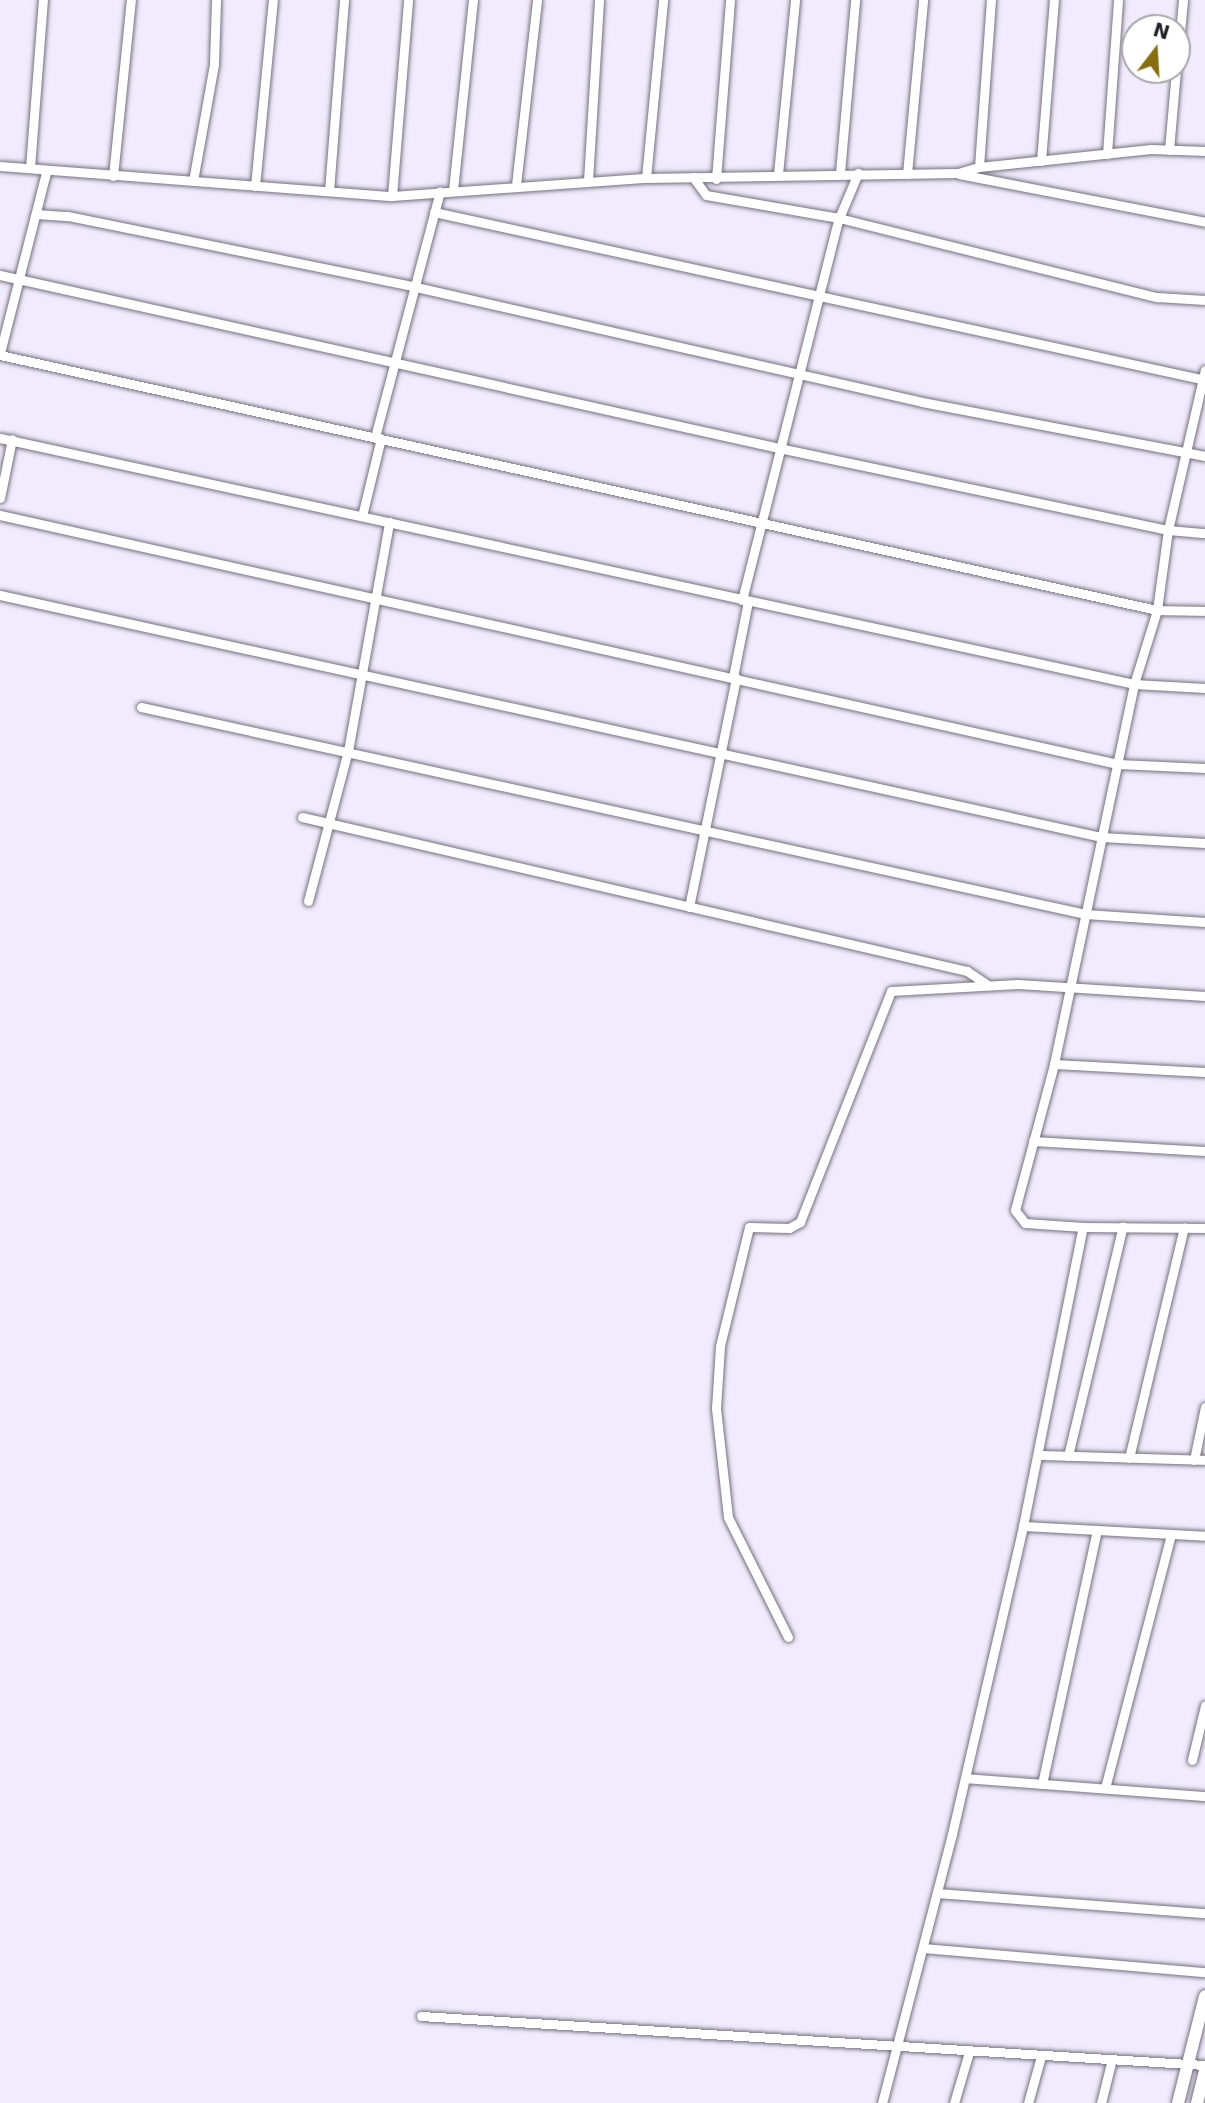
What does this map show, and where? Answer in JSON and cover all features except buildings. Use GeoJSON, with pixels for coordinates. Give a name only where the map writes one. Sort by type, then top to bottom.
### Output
{"type":"FeatureCollection","features":[{"type":"Feature","properties":{"kind":"main road"},"geometry":{"type":"LineString","coordinates":[[1178,2103],[1205,1996]]}},
{"type":"Feature","properties":{"kind":"main road"},"geometry":{"type":"LineString","coordinates":[[1197,2103],[1205,2071]]}},
{"type":"Feature","properties":{"kind":"street"},"geometry":{"type":"LineString","coordinates":[[30,168],[43,0]]}},
{"type":"Feature","properties":{"kind":"street"},"geometry":{"type":"LineString","coordinates":[[113,176],[131,0]]}},
{"type":"Feature","properties":{"kind":"street"},"geometry":{"type":"LineString","coordinates":[[193,181],[214,64],[216,0]]}},
{"type":"Feature","properties":{"kind":"street"},"geometry":{"type":"LineString","coordinates":[[256,186],[273,0]]}},
{"type":"Feature","properties":{"kind":"street"},"geometry":{"type":"LineString","coordinates":[[328,191],[344,0]]}},
{"type":"Feature","properties":{"kind":"street"},"geometry":{"type":"LineString","coordinates":[[393,195],[408,0]]}},
{"type":"Feature","properties":{"kind":"street"},"geometry":{"type":"LineString","coordinates":[[453,190],[472,0]]}},
{"type":"Feature","properties":{"kind":"street"},"geometry":{"type":"LineString","coordinates":[[516,185],[537,0]]}},
{"type":"Feature","properties":{"kind":"street"},"geometry":{"type":"LineString","coordinates":[[588,181],[599,0]]}},
{"type":"Feature","properties":{"kind":"street"},"geometry":{"type":"LineString","coordinates":[[646,178],[663,0]]}},
{"type":"Feature","properties":{"kind":"street"},"geometry":{"type":"LineString","coordinates":[[716,178],[730,0]]}},
{"type":"Feature","properties":{"kind":"street"},"geometry":{"type":"LineString","coordinates":[[778,174],[795,0]]}},
{"type":"Feature","properties":{"kind":"street"},"geometry":{"type":"LineString","coordinates":[[840,173],[855,0]]}},
{"type":"Feature","properties":{"kind":"street"},"geometry":{"type":"LineString","coordinates":[[907,174],[923,0]]}},
{"type":"Feature","properties":{"kind":"street"},"geometry":{"type":"LineString","coordinates":[[979,167],[991,0]]}},
{"type":"Feature","properties":{"kind":"street"},"geometry":{"type":"LineString","coordinates":[[1041,161],[1054,0]]}},
{"type":"Feature","properties":{"kind":"street"},"geometry":{"type":"LineString","coordinates":[[1107,154],[1118,0]]}},
{"type":"Feature","properties":{"kind":"street"},"geometry":{"type":"LineString","coordinates":[[1169,150],[1176,84]]}},
{"type":"Feature","properties":{"kind":"street"},"geometry":{"type":"LineString","coordinates":[[958,173],[979,167],[1107,154],[1169,150],[1205,151]]}},
{"type":"Feature","properties":{"kind":"street"},"geometry":{"type":"LineString","coordinates":[[0,166],[30,168],[46,173],[393,195],[646,178],[958,173],[1205,222]]}},
{"type":"Feature","properties":{"kind":"street"},"geometry":{"type":"LineString","coordinates":[[46,173],[0,354],[1157,610],[1205,611]]}},
{"type":"Feature","properties":{"kind":"street"},"geometry":{"type":"LineString","coordinates":[[689,907],[703,831],[722,754],[759,523],[839,218],[858,173]]}},
{"type":"Feature","properties":{"kind":"street"},"geometry":{"type":"LineString","coordinates":[[693,177],[706,195],[839,218],[1157,297],[1205,300]]}},
{"type":"Feature","properties":{"kind":"street"},"geometry":{"type":"LineString","coordinates":[[362,516],[378,438],[440,191]]}},
{"type":"Feature","properties":{"kind":"street"},"geometry":{"type":"LineString","coordinates":[[434,212],[1204,377],[1168,530],[1157,610],[1134,684],[1054,1064],[1015,1210],[1017,1219],[1083,1227],[1205,1228]]}},
{"type":"Feature","properties":{"kind":"street"},"geometry":{"type":"LineString","coordinates":[[36,214],[68,216],[416,287],[799,371],[922,402],[1205,457]]}},
{"type":"Feature","properties":{"kind":"street"},"geometry":{"type":"LineString","coordinates":[[0,275],[779,448],[1168,530],[1205,533]]}},
{"type":"Feature","properties":{"kind":"street"},"geometry":{"type":"LineString","coordinates":[[0,438],[1134,684],[1205,688]]}},
{"type":"Feature","properties":{"kind":"street"},"geometry":{"type":"LineString","coordinates":[[0,498],[12,439]]}},
{"type":"Feature","properties":{"kind":"street"},"geometry":{"type":"LineString","coordinates":[[0,515],[374,596],[1118,764],[1205,768]]}},
{"type":"Feature","properties":{"kind":"street"},"geometry":{"type":"LineString","coordinates":[[308,901],[348,751],[374,596],[390,522]]}},
{"type":"Feature","properties":{"kind":"street"},"geometry":{"type":"LineString","coordinates":[[0,595],[1102,836],[1205,843]]}},
{"type":"Feature","properties":{"kind":"street"},"geometry":{"type":"LineString","coordinates":[[141,707],[1086,914],[1205,922]]}},
{"type":"Feature","properties":{"kind":"street"},"geometry":{"type":"LineString","coordinates":[[302,817],[967,971],[988,985]]}},
{"type":"Feature","properties":{"kind":"street"},"geometry":{"type":"LineString","coordinates":[[788,1637],[728,1517],[723,1490],[716,1375],[749,1227],[789,1228],[800,1222],[891,991],[988,985],[1205,996]]}},
{"type":"Feature","properties":{"kind":"street"},"geometry":{"type":"LineString","coordinates":[[1054,1064],[1205,1072]]}},
{"type":"Feature","properties":{"kind":"street"},"geometry":{"type":"LineString","coordinates":[[1033,1141],[1205,1151]]}},
{"type":"Feature","properties":{"kind":"street"},"geometry":{"type":"LineString","coordinates":[[1069,1456],[1122,1226]]}},
{"type":"Feature","properties":{"kind":"street"},"geometry":{"type":"LineString","coordinates":[[882,2103],[937,1894],[1023,1526],[1083,1227]]}},
{"type":"Feature","properties":{"kind":"street"},"geometry":{"type":"LineString","coordinates":[[1129,1458],[1184,1227]]}},
{"type":"Feature","properties":{"kind":"street"},"geometry":{"type":"LineString","coordinates":[[1194,1460],[1205,1408]]}},
{"type":"Feature","properties":{"kind":"street"},"geometry":{"type":"LineString","coordinates":[[1038,1455],[1205,1460]]}},
{"type":"Feature","properties":{"kind":"street"},"geometry":{"type":"LineString","coordinates":[[1023,1526],[1205,1536]]}},
{"type":"Feature","properties":{"kind":"street"},"geometry":{"type":"LineString","coordinates":[[1042,1784],[1097,1530]]}},
{"type":"Feature","properties":{"kind":"street"},"geometry":{"type":"LineString","coordinates":[[1105,1788],[1171,1534]]}},
{"type":"Feature","properties":{"kind":"street"},"geometry":{"type":"LineString","coordinates":[[1192,1760],[1205,1706]]}},
{"type":"Feature","properties":{"kind":"street"},"geometry":{"type":"LineString","coordinates":[[965,1777],[1205,1796]]}},
{"type":"Feature","properties":{"kind":"street"},"geometry":{"type":"LineString","coordinates":[[937,1894],[1205,1913]]}},
{"type":"Feature","properties":{"kind":"street"},"geometry":{"type":"LineString","coordinates":[[923,1948],[1205,1972]]}},
{"type":"Feature","properties":{"kind":"street"},"geometry":{"type":"LineString","coordinates":[[421,2017],[1205,2065]]}},
{"type":"Feature","properties":{"kind":"street"},"geometry":{"type":"LineString","coordinates":[[954,2103],[969,2052]]}},
{"type":"Feature","properties":{"kind":"street"},"geometry":{"type":"LineString","coordinates":[[1028,2103],[1041,2056]]}},
{"type":"Feature","properties":{"kind":"street"},"geometry":{"type":"LineString","coordinates":[[1101,2103],[1112,2059]]}}]}
